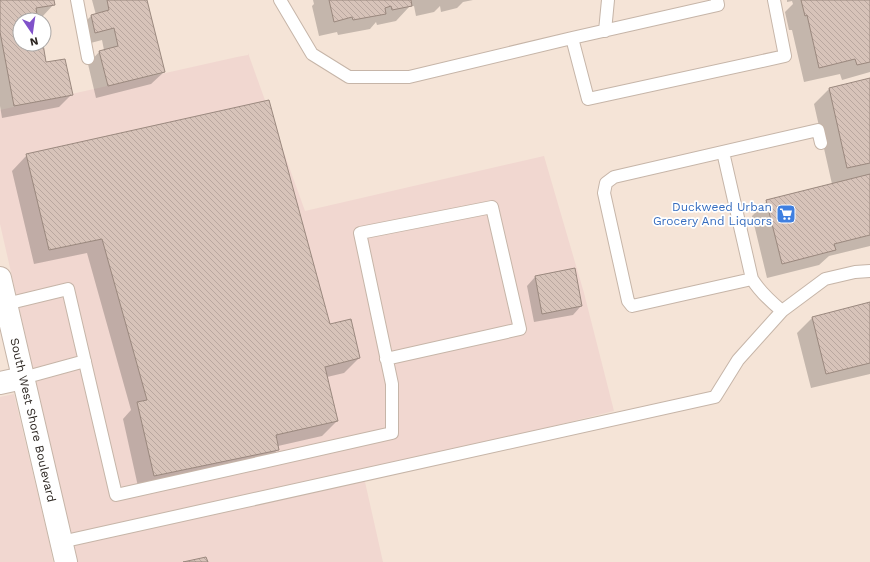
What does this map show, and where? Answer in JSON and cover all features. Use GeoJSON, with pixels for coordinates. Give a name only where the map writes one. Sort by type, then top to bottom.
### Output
{"type":"FeatureCollection","features":[{"type":"Feature","properties":{"kind":"street","name":"South West Shore Boulevard"},"geometry":{"type":"LineString","coordinates":[[0,278],[63,552]]}},
{"type":"Feature","properties":{"kind":"street"},"geometry":{"type":"LineString","coordinates":[[0,383],[23,378]]}},
{"type":"Feature","properties":{"kind":"lane"},"geometry":{"type":"LineString","coordinates":[[77,0],[88,58]]}},
{"type":"Feature","properties":{"kind":"lane"},"geometry":{"type":"LineString","coordinates":[[280,0],[312,54],[349,78],[409,77],[718,5],[717,0]]}},
{"type":"Feature","properties":{"kind":"lane"},"geometry":{"type":"LineString","coordinates":[[605,31],[608,0]]}},
{"type":"Feature","properties":{"kind":"lane"},"geometry":{"type":"LineString","coordinates":[[572,38],[588,99],[785,56],[774,0]]}},
{"type":"Feature","properties":{"kind":"lane"},"geometry":{"type":"LineString","coordinates":[[752,279],[632,306],[628,301],[604,193],[606,183],[614,177],[818,130],[821,143]]}},
{"type":"Feature","properties":{"kind":"lane"},"geometry":{"type":"LineString","coordinates":[[722,152],[752,279],[756,286],[769,300],[782,311]]}},
{"type":"Feature","properties":{"kind":"lane"},"geometry":{"type":"LineString","coordinates":[[6,304],[68,289],[116,495],[392,433],[392,384],[386,359],[360,233],[492,206],[520,329],[386,359]]}},
{"type":"Feature","properties":{"kind":"lane"},"geometry":{"type":"LineString","coordinates":[[855,272],[870,263]]}},
{"type":"Feature","properties":{"kind":"lane"},"geometry":{"type":"LineString","coordinates":[[63,552],[715,397],[738,360],[782,311],[825,279],[855,272],[870,271]]}},
{"type":"Feature","properties":{"kind":"lane"},"geometry":{"type":"LineString","coordinates":[[23,378],[85,361]]}},
{"type":"Feature","properties":{"kind":"shaded area"},"geometry":{"type":"Polygon","coordinates":[[[248,53],[305,211],[544,156],[584,293],[614,411],[363,473],[383,562],[77,562],[0,224],[0,110],[248,55],[248,53]]]}},
{"type":"Feature","properties":{"kind":"shaded area"},"geometry":{"type":"Polygon","coordinates":[[[14,394],[53,562],[0,562],[0,397],[14,394]]]}},
{"type":"Feature","properties":{"kind":"building"},"geometry":{"type":"Polygon","coordinates":[[[0,0],[54,0],[55,5],[36,8],[37,12],[12,12],[12,52],[44,52],[46,62],[65,59],[73,95],[14,106],[0,32],[0,0]]]}},
{"type":"Feature","properties":{"kind":"building"},"geometry":{"type":"Polygon","coordinates":[[[107,0],[147,0],[165,72],[108,86],[99,51],[118,46],[114,28],[95,33],[91,15],[109,10],[107,0]]]}},
{"type":"Feature","properties":{"kind":"building"},"geometry":{"type":"Polygon","coordinates":[[[329,0],[411,0],[412,6],[392,10],[391,6],[385,8],[386,14],[353,20],[352,17],[334,22],[329,0]]]}},
{"type":"Feature","properties":{"kind":"building"},"geometry":{"type":"Polygon","coordinates":[[[801,0],[870,0],[870,62],[857,65],[855,59],[819,68],[807,15],[805,16],[801,0]]]}},
{"type":"Feature","properties":{"kind":"building"},"geometry":{"type":"Polygon","coordinates":[[[870,78],[870,163],[847,168],[829,88],[870,78]]]}},
{"type":"Feature","properties":{"kind":"building"},"geometry":{"type":"Polygon","coordinates":[[[269,100],[330,324],[351,319],[360,358],[325,367],[338,421],[276,435],[279,450],[154,476],[137,402],[147,400],[102,239],[49,250],[26,154],[269,100]]]}},
{"type":"Feature","properties":{"kind":"building"},"geometry":{"type":"Polygon","coordinates":[[[870,174],[870,235],[834,244],[836,250],[782,264],[766,200],[870,174]]]}},
{"type":"Feature","properties":{"kind":"building"},"geometry":{"type":"Polygon","coordinates":[[[575,268],[582,306],[542,314],[535,276],[575,268]]]}},
{"type":"Feature","properties":{"kind":"building"},"geometry":{"type":"Polygon","coordinates":[[[870,302],[870,363],[826,374],[812,317],[870,302]]]}},
{"type":"Feature","properties":{"kind":"building"},"geometry":{"type":"Polygon","coordinates":[[[206,557],[208,562],[183,562],[206,557]]]}},
{"type":"Feature","properties":{"kind":"place","name":"Duckweed Urban Grocery And Liquors"},"geometry":{"type":"Point","coordinates":[786,214]}}]}
